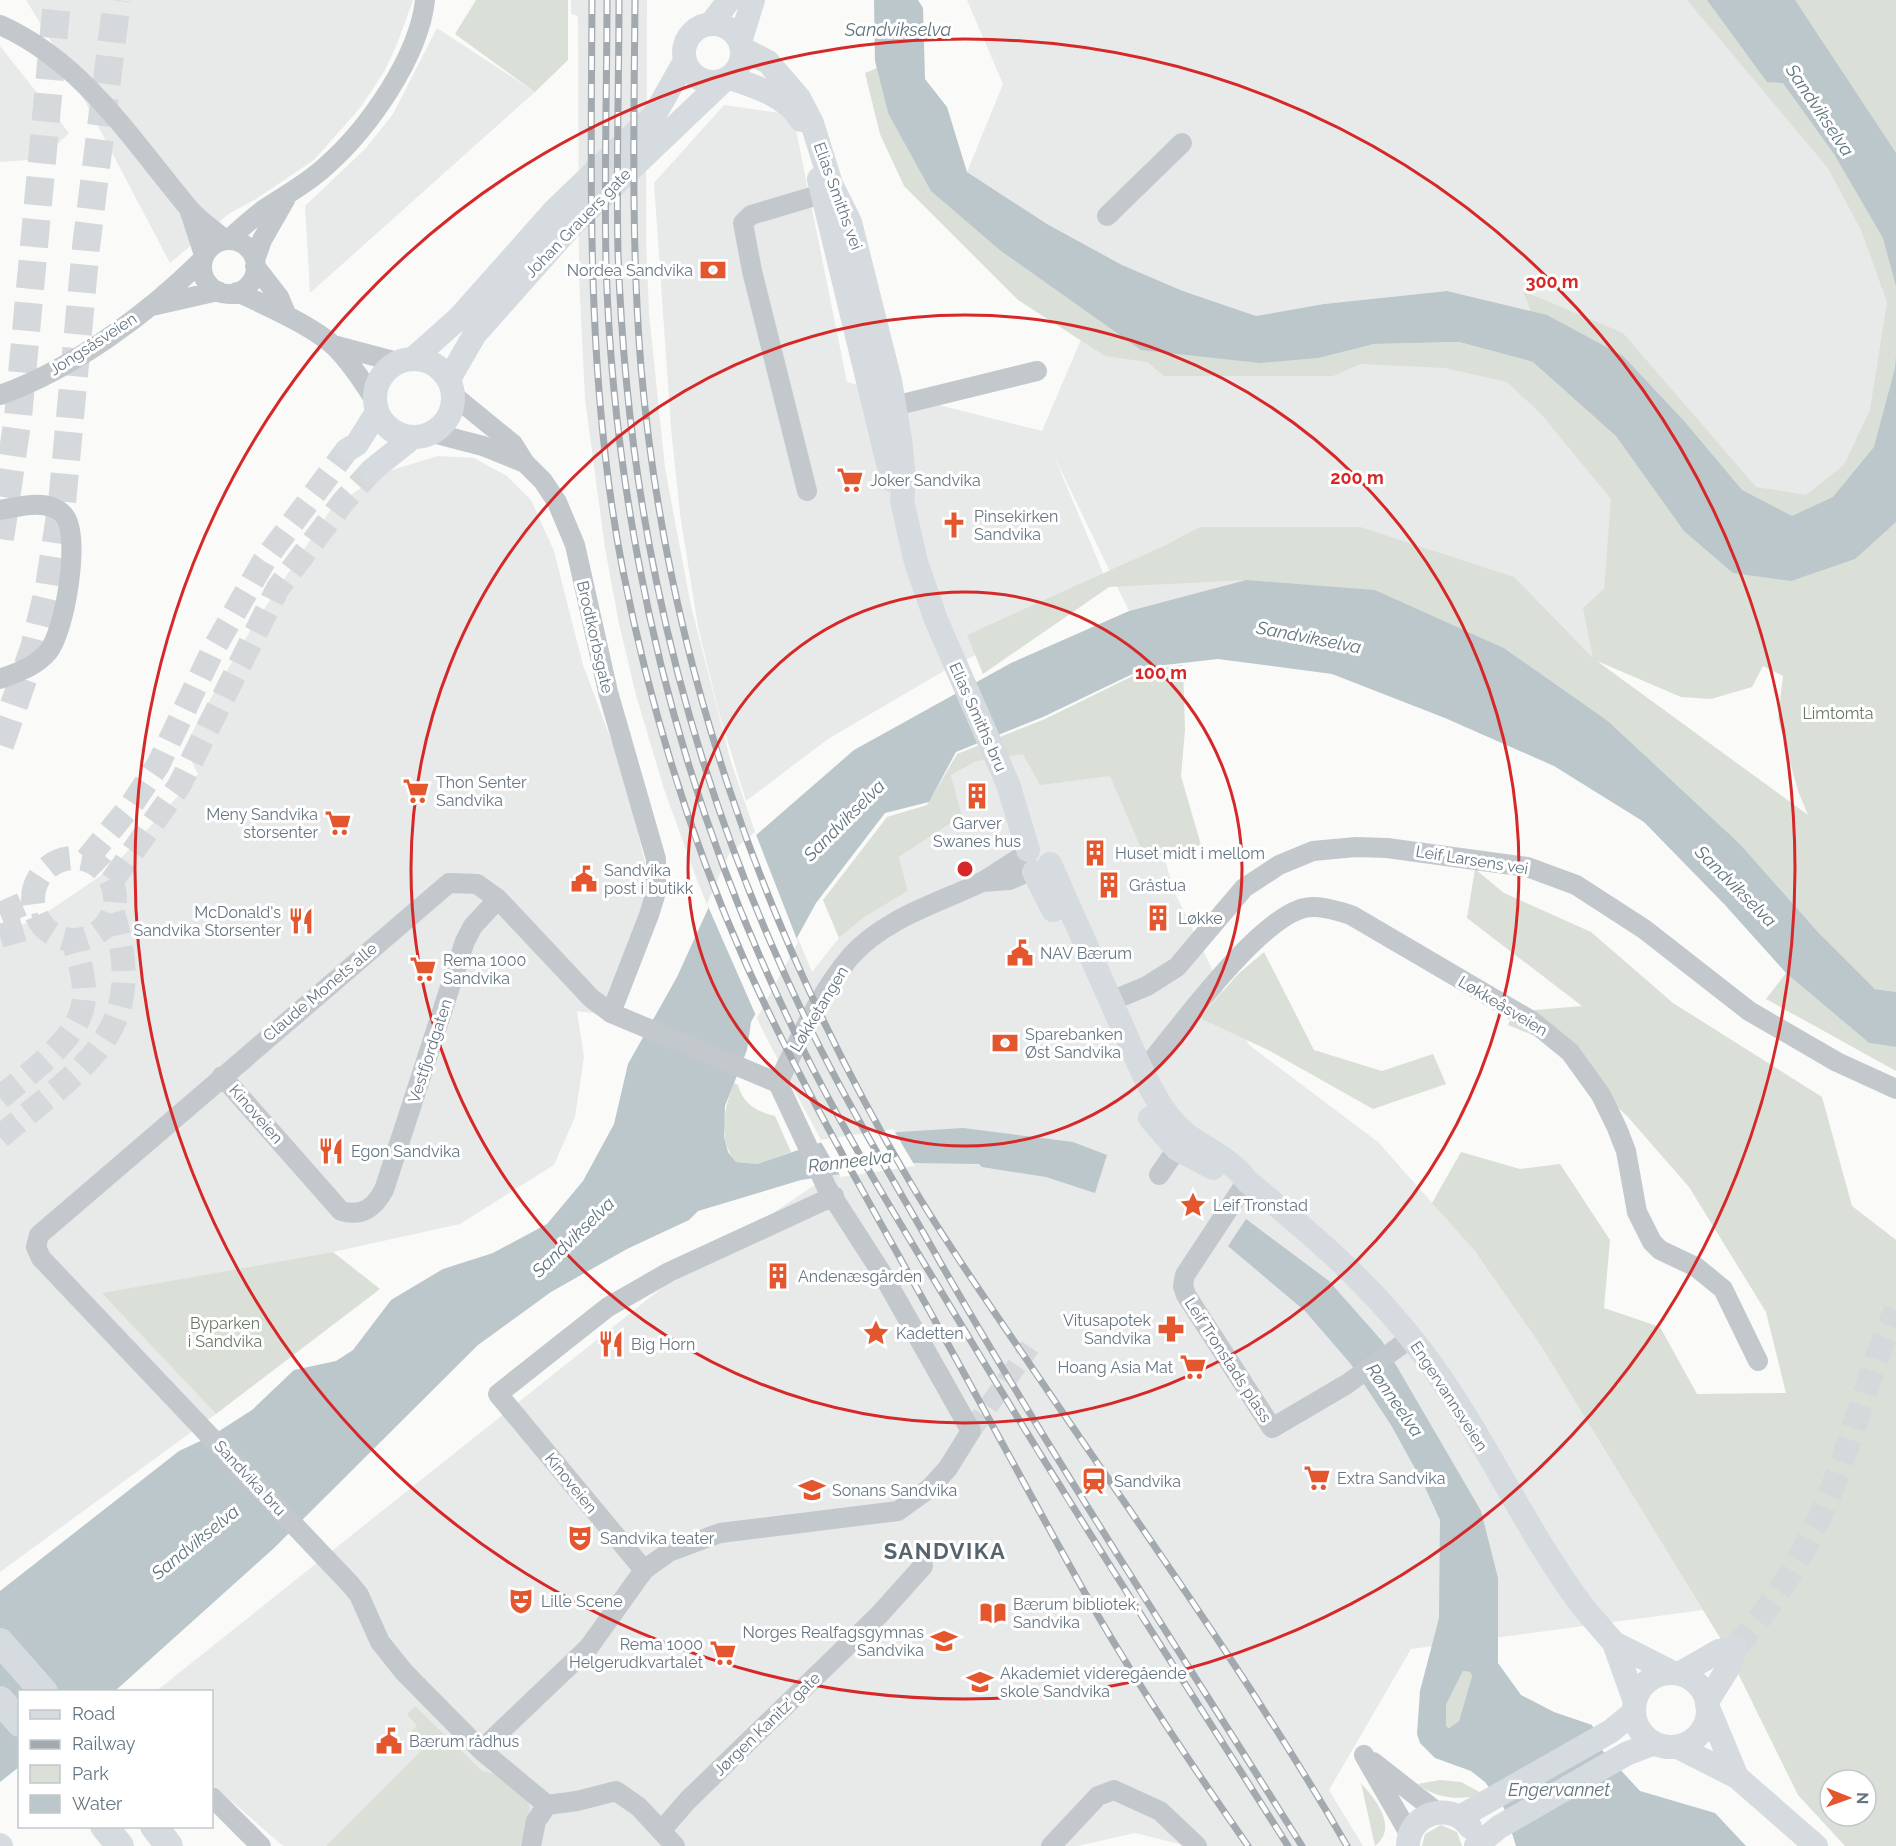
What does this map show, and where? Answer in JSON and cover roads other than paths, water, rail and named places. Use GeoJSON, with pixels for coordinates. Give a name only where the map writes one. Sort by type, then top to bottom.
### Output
{"type":"FeatureCollection","features":[{"type":"Feature","properties":{"kind":"highway"},"geometry":{"type":"LineString","coordinates":[[0,1642],[42,1690]]}},
{"type":"Feature","properties":{"kind":"highway"},"geometry":{"type":"LineString","coordinates":[[0,1700],[18,1721]]}},
{"type":"Feature","properties":{"kind":"highway"},"geometry":{"type":"LineString","coordinates":[[105,1828],[120,1846]]}},
{"type":"Feature","properties":{"kind":"highway"},"geometry":{"type":"LineString","coordinates":[[155,1828],[169,1846]]}},
{"type":"Feature","properties":{"kind":"main road"},"geometry":{"type":"LineString","coordinates":[[711,24],[729,0]]}},
{"type":"Feature","properties":{"kind":"main road"},"geometry":{"type":"LineString","coordinates":[[742,45],[725,26],[711,24],[697,28],[689,36],[684,46],[685,61],[698,78],[712,83],[726,79],[741,63],[742,45],[753,0]]}},
{"type":"Feature","properties":{"kind":"main road","name":"Elias Smiths vei"},"geometry":{"type":"LineString","coordinates":[[742,45],[768,62],[799,98],[812,123],[831,184],[852,229],[885,408]]}},
{"type":"Feature","properties":{"kind":"main road","name":"Johan Grauers gate"},"geometry":{"type":"LineString","coordinates":[[406,360],[459,318],[554,211],[655,114],[685,61]]}},
{"type":"Feature","properties":{"kind":"main road","name":"Elias Smiths vei"},"geometry":{"type":"LineString","coordinates":[[726,79],[769,93],[796,112],[808,139],[885,408],[900,439],[904,481],[902,501],[923,585],[949,651]]}},
{"type":"Feature","properties":{"kind":"main road","name":"Johan Grauers gate"},"geometry":{"type":"LineString","coordinates":[[451,387],[475,334],[570,227],[726,79]]}},
{"type":"Feature","properties":{"kind":"main road"},"geometry":{"type":"LineString","coordinates":[[346,450],[357,444],[376,405],[381,377],[406,360],[428,361],[440,368],[451,387],[449,417],[372,470]]}},
{"type":"Feature","properties":{"kind":"main road"},"geometry":{"type":"LineString","coordinates":[[376,405],[391,430],[423,435]]}},
{"type":"Feature","properties":{"kind":"main road","name":"Elias Smiths bru"},"geometry":{"type":"LineString","coordinates":[[949,651],[1008,784],[1028,814],[1035,860]]}},
{"type":"Feature","properties":{"kind":"main road"},"geometry":{"type":"LineString","coordinates":[[1035,860],[1111,1000],[1119,1038]]}},
{"type":"Feature","properties":{"kind":"main road"},"geometry":{"type":"LineString","coordinates":[[1035,860],[1043,886],[1119,1038]]}},
{"type":"Feature","properties":{"kind":"main road","name":"Engervannsveien"},"geometry":{"type":"LineString","coordinates":[[1119,1038],[1141,1069],[1155,1098],[1182,1142]]}},
{"type":"Feature","properties":{"kind":"main road","name":"Engervannsveien"},"geometry":{"type":"LineString","coordinates":[[1119,1038],[1142,1108],[1231,1180],[1247,1180],[1339,1257],[1373,1292],[1402,1344],[1462,1413],[1568,1587],[1614,1643],[1634,1707]]}},
{"type":"Feature","properties":{"kind":"main road","name":"Engervannsveien"},"geometry":{"type":"LineString","coordinates":[[1614,1643],[1676,1674]]}},
{"type":"Feature","properties":{"kind":"main road"},"geometry":{"type":"LineString","coordinates":[[1407,1842],[1422,1818],[1448,1814],[1486,1803],[1611,1731],[1634,1707],[1640,1690],[1649,1680],[1660,1675],[1676,1674],[1719,1651],[1735,1648],[1730,1665],[1707,1704],[1703,1727],[1697,1736],[1626,1754],[1499,1827],[1476,1846],[1471,1829],[1448,1814]]}},
{"type":"Feature","properties":{"kind":"main road"},"geometry":{"type":"LineString","coordinates":[[1676,1674],[1697,1684],[1737,1777]]}},
{"type":"Feature","properties":{"kind":"main road"},"geometry":{"type":"LineString","coordinates":[[1634,1707],[1640,1731],[1737,1777],[1816,1846]]}},
{"type":"Feature","properties":{"kind":"street"},"geometry":{"type":"LineString","coordinates":[[203,257],[212,245],[226,240],[266,208],[287,196],[327,166],[376,110],[394,81],[414,39],[425,0]]}},
{"type":"Feature","properties":{"kind":"street"},"geometry":{"type":"LineString","coordinates":[[0,25],[28,41],[82,80],[134,139],[189,209],[226,240],[242,243],[279,297],[287,316]]}},
{"type":"Feature","properties":{"kind":"street"},"geometry":{"type":"LineString","coordinates":[[1110,213],[1182,143]]}},
{"type":"Feature","properties":{"kind":"street","name":"Elias Smiths vei"},"geometry":{"type":"LineString","coordinates":[[807,491],[752,271],[744,224],[751,215],[822,194]]}},
{"type":"Feature","properties":{"kind":"street"},"geometry":{"type":"LineString","coordinates":[[228,292],[250,282],[262,240],[287,196]]}},
{"type":"Feature","properties":{"kind":"street"},"geometry":{"type":"LineString","coordinates":[[189,209],[203,257],[204,278],[228,292],[287,316],[333,345],[349,362],[376,405]]}},
{"type":"Feature","properties":{"kind":"street","name":"Jongsåsveien"},"geometry":{"type":"LineString","coordinates":[[0,395],[60,368],[152,306],[203,257]]}},
{"type":"Feature","properties":{"kind":"street","name":"Jongsåsveien"},"geometry":{"type":"LineString","coordinates":[[152,306],[228,292]]}},
{"type":"Feature","properties":{"kind":"street"},"geometry":{"type":"LineString","coordinates":[[333,345],[406,360]]}},
{"type":"Feature","properties":{"kind":"street"},"geometry":{"type":"LineString","coordinates":[[885,408],[1037,371]]}},
{"type":"Feature","properties":{"kind":"street","name":"Brodtkorbsgate"},"geometry":{"type":"LineString","coordinates":[[451,387],[513,444],[525,463],[543,481],[557,502],[575,545],[608,692],[656,859],[656,892],[625,982],[611,1014]]}},
{"type":"Feature","properties":{"kind":"street","name":"Brodtkorbsgate"},"geometry":{"type":"LineString","coordinates":[[423,435],[483,446],[525,463]]}},
{"type":"Feature","properties":{"kind":"street"},"geometry":{"type":"LineString","coordinates":[[0,510],[38,505],[50,508],[63,514],[72,534],[61,630],[49,651],[30,668],[0,679]]}},
{"type":"Feature","properties":{"kind":"street","name":"Leif Larsens vei"},"geometry":{"type":"LineString","coordinates":[[1111,1000],[1147,986],[1178,967],[1244,888],[1279,865],[1313,851],[1356,847],[1386,848],[1527,867],[1576,885],[1601,898],[1644,929],[1749,1011],[1837,1062],[1896,1089]]}},
{"type":"Feature","properties":{"kind":"street","name":"Løkketangen"},"geometry":{"type":"LineString","coordinates":[[778,1083],[836,976],[852,955],[889,926],[981,882],[1035,860]]}},
{"type":"Feature","properties":{"kind":"street","name":"Claude Monets alle"},"geometry":{"type":"LineString","coordinates":[[36,1247],[39,1235],[449,883],[477,884],[498,899],[591,998],[611,1014],[778,1083]]}},
{"type":"Feature","properties":{"kind":"street","name":"Vestfjordgaten"},"geometry":{"type":"LineString","coordinates":[[370,1209],[377,1202],[387,1182],[465,940],[473,926],[498,899]]}},
{"type":"Feature","properties":{"kind":"street","name":"Løkkeåsveien"},"geometry":{"type":"LineString","coordinates":[[1141,1069],[1149,1064],[1256,940],[1280,921],[1308,907],[1335,910],[1351,915],[1532,1021],[1570,1052],[1601,1095],[1617,1128],[1626,1152],[1637,1212],[1652,1242],[1660,1250],[1696,1267],[1723,1289],[1758,1361]]}},
{"type":"Feature","properties":{"kind":"street","name":"Kinoveien"},"geometry":{"type":"LineString","coordinates":[[222,1076],[341,1211],[359,1213],[370,1209]]}},
{"type":"Feature","properties":{"kind":"street"},"geometry":{"type":"LineString","coordinates":[[482,1750],[589,1647],[644,1570],[669,1552],[720,1533],[898,1511],[930,1488],[948,1468],[971,1431],[883,1275],[830,1192],[778,1083]]}},
{"type":"Feature","properties":{"kind":"street"},"geometry":{"type":"LineString","coordinates":[[1159,1175],[1182,1142]]}},
{"type":"Feature","properties":{"kind":"street","name":"Leif Tronstads plass"},"geometry":{"type":"LineString","coordinates":[[1247,1180],[1185,1275],[1183,1286],[1186,1295],[1272,1428],[1355,1378],[1402,1344]]}},
{"type":"Feature","properties":{"kind":"street","name":"Kinoveien"},"geometry":{"type":"LineString","coordinates":[[644,1570],[498,1394],[608,1307],[679,1267],[830,1192]]}},
{"type":"Feature","properties":{"kind":"street","name":"Sandvika bru"},"geometry":{"type":"LineString","coordinates":[[36,1247],[49,1267],[351,1585],[359,1595],[380,1642],[405,1672],[482,1750],[548,1805]]}},
{"type":"Feature","properties":{"kind":"street","name":"Jørgen Kanitz' gate"},"geometry":{"type":"LineString","coordinates":[[660,1831],[688,1800],[879,1615],[923,1566]]}},
{"type":"Feature","properties":{"kind":"street"},"geometry":{"type":"LineString","coordinates":[[1407,1842],[1364,1755],[1408,1792],[1448,1814]]}},
{"type":"Feature","properties":{"kind":"street"},"geometry":{"type":"LineString","coordinates":[[1051,1846],[1098,1796],[1114,1790],[1160,1811],[1197,1846]]}},
{"type":"Feature","properties":{"kind":"street"},"geometry":{"type":"LineString","coordinates":[[531,1846],[536,1821],[548,1805],[577,1801],[616,1791],[639,1807],[675,1846]]}},
{"type":"Feature","properties":{"kind":"street"},"geometry":{"type":"LineString","coordinates":[[213,1798],[261,1846]]}},
{"type":"Feature","properties":{"kind":"water","name":"Sandvikselva"},"geometry":{"type":"Polygon","coordinates":[[[874,0],[918,0],[923,8],[925,79],[947,107],[967,172],[1047,224],[1122,265],[1183,291],[1256,316],[1324,304],[1447,291],[1547,315],[1623,356],[1684,421],[1742,490],[1792,516],[1833,497],[1874,447],[1895,368],[1896,356],[1896,522],[1855,559],[1791,581],[1733,573],[1684,531],[1616,436],[1533,362],[1459,342],[1374,344],[1318,358],[1260,363],[1141,350],[1001,251],[931,191],[888,113],[875,61],[874,0]]]}},
{"type":"Feature","properties":{"kind":"water","name":"Sandvikselva"},"geometry":{"type":"Polygon","coordinates":[[[1707,0],[1795,0],[1896,153],[1896,286],[1883,238],[1834,154],[1783,83],[1767,82],[1707,0]]]}},
{"type":"Feature","properties":{"kind":"water"},"geometry":{"type":"Polygon","coordinates":[[[1246,580],[1375,590],[1504,648],[1608,721],[1740,844],[1818,932],[1875,989],[1896,992],[1896,1047],[1869,1043],[1786,973],[1725,905],[1644,822],[1554,766],[1445,718],[1332,674],[1218,659],[1147,667],[1043,717],[956,752],[929,802],[885,813],[816,903],[751,1022],[747,1050],[725,1106],[724,1136],[728,1152],[736,1162],[757,1164],[819,1143],[899,1132],[963,1128],[1073,1142],[1107,1155],[1095,1193],[1046,1177],[982,1167],[979,1164],[914,1163],[801,1180],[698,1211],[689,1220],[627,1249],[551,1292],[478,1345],[273,1549],[116,1690],[18,1690],[18,1768],[0,1782],[0,1591],[179,1451],[213,1435],[252,1410],[294,1370],[336,1361],[353,1350],[391,1300],[443,1269],[493,1253],[547,1224],[583,1181],[614,1124],[628,1064],[677,977],[732,856],[854,750],[1011,663],[1129,611],[1246,580]]]}},
{"type":"Feature","properties":{"kind":"water","name":"Engervannet"},"geometry":{"type":"Polygon","coordinates":[[[1246,1219],[1329,1281],[1382,1341],[1481,1511],[1498,1578],[1498,1663],[1521,1695],[1554,1712],[1592,1725],[1602,1750],[1640,1791],[1715,1813],[1746,1846],[1516,1846],[1504,1808],[1485,1782],[1471,1771],[1435,1758],[1420,1743],[1417,1734],[1420,1691],[1439,1618],[1440,1520],[1423,1483],[1391,1425],[1350,1363],[1305,1311],[1228,1246],[1246,1219]],[[1463,1671],[1446,1705],[1446,1726],[1449,1728],[1459,1721],[1472,1676],[1470,1672],[1463,1671]]]}},
{"type":"Feature","properties":{"kind":"tunnel"},"geometry":{"type":"LineString","coordinates":[[0,539],[18,417],[57,0]]}},
{"type":"Feature","properties":{"kind":"tunnel"},"geometry":{"type":"LineString","coordinates":[[0,745],[34,648],[49,587],[62,503],[86,247],[117,0]]}},
{"type":"Feature","properties":{"kind":"tunnel"},"geometry":{"type":"LineString","coordinates":[[87,859],[132,804],[158,765],[213,650],[264,561],[347,450]]}},
{"type":"Feature","properties":{"kind":"tunnel"},"geometry":{"type":"LineString","coordinates":[[112,881],[179,786],[278,588],[343,502],[372,470]]}},
{"type":"Feature","properties":{"kind":"tunnel"},"geometry":{"type":"LineString","coordinates":[[74,858],[90,861],[103,870],[112,883],[115,899],[112,915],[103,928],[90,937],[74,940],[58,937],[45,928],[36,915],[33,899],[36,883],[45,870],[58,861],[74,858]]}},
{"type":"Feature","properties":{"kind":"tunnel"},"geometry":{"type":"LineString","coordinates":[[0,914],[32,900]]}},
{"type":"Feature","properties":{"kind":"tunnel"},"geometry":{"type":"LineString","coordinates":[[0,1137],[82,1067],[102,1044],[116,1019],[123,989],[122,955],[113,913]]}},
{"type":"Feature","properties":{"kind":"tunnel"},"geometry":{"type":"LineString","coordinates":[[0,936],[41,924]]}},
{"type":"Feature","properties":{"kind":"tunnel"},"geometry":{"type":"LineString","coordinates":[[0,1098],[61,1044],[79,1018],[84,989],[73,940]]}},
{"type":"Feature","properties":{"kind":"tunnel"},"geometry":{"type":"LineString","coordinates":[[1735,1648],[1786,1580],[1825,1506],[1896,1310]]}},
{"type":"Feature","properties":{"kind":"tunnel"},"geometry":{"type":"LineString","coordinates":[[971,1431],[1030,1347]]}},
{"type":"Feature","properties":{"kind":"railway"},"geometry":{"type":"LineString","coordinates":[[592,0],[593,287],[602,429],[611,500],[634,622],[659,722],[707,869],[746,964],[792,1059],[1049,1529],[1123,1658],[1248,1846]]}},
{"type":"Feature","properties":{"kind":"railway"},"geometry":{"type":"LineString","coordinates":[[607,0],[606,263],[613,377],[626,489],[639,564],[669,695],[687,759],[731,886],[756,948],[813,1069],[870,1172],[1049,1468],[1288,1846]]}},
{"type":"Feature","properties":{"kind":"railway"},"geometry":{"type":"LineString","coordinates":[[619,0],[618,253],[626,378],[636,461],[649,543],[670,642],[720,813],[763,924],[812,1032],[842,1091],[1028,1410],[1302,1846]]}},
{"type":"Feature","properties":{"kind":"railway"},"geometry":{"type":"LineString","coordinates":[[635,0],[636,275],[641,367],[654,475],[673,581],[698,686],[729,790],[766,891],[809,990],[857,1087],[910,1182],[975,1284],[1228,1655],[1347,1846]]}},
{"type":"Feature","properties":{"kind":"place","name":"Nordea Sandvika"},"geometry":{"type":"Point","coordinates":[713,270]}},
{"type":"Feature","properties":{"kind":"place","name":"Joker Sandvika"},"geometry":{"type":"Point","coordinates":[850,480]}},
{"type":"Feature","properties":{"kind":"place","name":"Pinsekirken Sandvika"},"geometry":{"type":"Point","coordinates":[954,525]}},
{"type":"Feature","properties":{"kind":"place","name":"Thon Senter Sandvika"},"geometry":{"type":"Point","coordinates":[416,791]}},
{"type":"Feature","properties":{"kind":"place","name":"Garver Swanes hus"},"geometry":{"type":"Point","coordinates":[977,796]}},
{"type":"Feature","properties":{"kind":"place","name":"Meny Sandvika storsenter"},"geometry":{"type":"Point","coordinates":[338,823]}},
{"type":"Feature","properties":{"kind":"place","name":"Huset midt i mellom"},"geometry":{"type":"Point","coordinates":[1095,853]}},
{"type":"Feature","properties":{"kind":"place","name":"Sandvika post i butikk"},"geometry":{"type":"Point","coordinates":[584,879]}},
{"type":"Feature","properties":{"kind":"place","name":"Gråstua"},"geometry":{"type":"Point","coordinates":[1109,885]}},
{"type":"Feature","properties":{"kind":"place","name":"Løkke"},"geometry":{"type":"Point","coordinates":[1158,918]}},
{"type":"Feature","properties":{"kind":"place","name":"McDonald's Sandvika Storsenter"},"geometry":{"type":"Point","coordinates":[301,921]}},
{"type":"Feature","properties":{"kind":"place","name":"NAV Bærum"},"geometry":{"type":"Point","coordinates":[1020,953]}},
{"type":"Feature","properties":{"kind":"place","name":"Rema 1000 Sandvika"},"geometry":{"type":"Point","coordinates":[423,969]}},
{"type":"Feature","properties":{"kind":"place","name":"Sparebanken Øst Sandvika"},"geometry":{"type":"Point","coordinates":[1005,1043]}},
{"type":"Feature","properties":{"kind":"place","name":"Egon Sandvika"},"geometry":{"type":"Point","coordinates":[331,1151]}},
{"type":"Feature","properties":{"kind":"place","name":"Leif Tronstad"},"geometry":{"type":"Point","coordinates":[1193,1205]}},
{"type":"Feature","properties":{"kind":"place","name":"Andenæsgården"},"geometry":{"type":"Point","coordinates":[778,1276]}},
{"type":"Feature","properties":{"kind":"place","name":"Vitusapotek Sandvika"},"geometry":{"type":"Point","coordinates":[1171,1329]}},
{"type":"Feature","properties":{"kind":"place","name":"Kadetten"},"geometry":{"type":"Point","coordinates":[876,1333]}},
{"type":"Feature","properties":{"kind":"place","name":"Big Horn"},"geometry":{"type":"Point","coordinates":[611,1344]}},
{"type":"Feature","properties":{"kind":"place","name":"Hoang Asia Mat"},"geometry":{"type":"Point","coordinates":[1193,1367]}},
{"type":"Feature","properties":{"kind":"place","name":"Extra Sandvika"},"geometry":{"type":"Point","coordinates":[1317,1478]}},
{"type":"Feature","properties":{"kind":"place","name":"Sandvika"},"geometry":{"type":"Point","coordinates":[1094,1481]}},
{"type":"Feature","properties":{"kind":"place","name":"Sonans Sandvika"},"geometry":{"type":"Point","coordinates":[812,1490]}},
{"type":"Feature","properties":{"kind":"place","name":"Sandvika teater"},"geometry":{"type":"Point","coordinates":[580,1538]}},
{"type":"Feature","properties":{"kind":"place","name":"Lille Scene"},"geometry":{"type":"Point","coordinates":[521,1601]}},
{"type":"Feature","properties":{"kind":"place","name":"Bærum bibliotek, Sandvika"},"geometry":{"type":"Point","coordinates":[993,1613]}},
{"type":"Feature","properties":{"kind":"place","name":"Norges Realfagsgymnas Sandvika"},"geometry":{"type":"Point","coordinates":[944,1641]}},
{"type":"Feature","properties":{"kind":"place","name":"Rema 1000 Helgerudkvartalet"},"geometry":{"type":"Point","coordinates":[723,1653]}},
{"type":"Feature","properties":{"kind":"place","name":"Akademiet videregående skole Sandvika"},"geometry":{"type":"Point","coordinates":[980,1682]}},
{"type":"Feature","properties":{"kind":"place","name":"Bærum rådhus"},"geometry":{"type":"Point","coordinates":[389,1741]}},
{"type":"Feature","properties":{"kind":"district","name":"SANDVIKA"},"geometry":{"type":"Point","coordinates":[945,1551]}},
{"type":"Feature","properties":{"kind":"park label","name":"Limtomta"},"geometry":{"type":"Point","coordinates":[1838,713]}},
{"type":"Feature","properties":{"kind":"park label","name":"Byparken i Sandvika"},"geometry":{"type":"Point","coordinates":[225,1332]}},
{"type":"Feature","properties":{"kind":"water label","name":"Rønneelva"},"geometry":{"type":"Point","coordinates":[850,1161]}},
{"type":"Feature","properties":{"kind":"water label","name":"Rønneelva"},"geometry":{"type":"Point","coordinates":[1395,1400]}}]}
